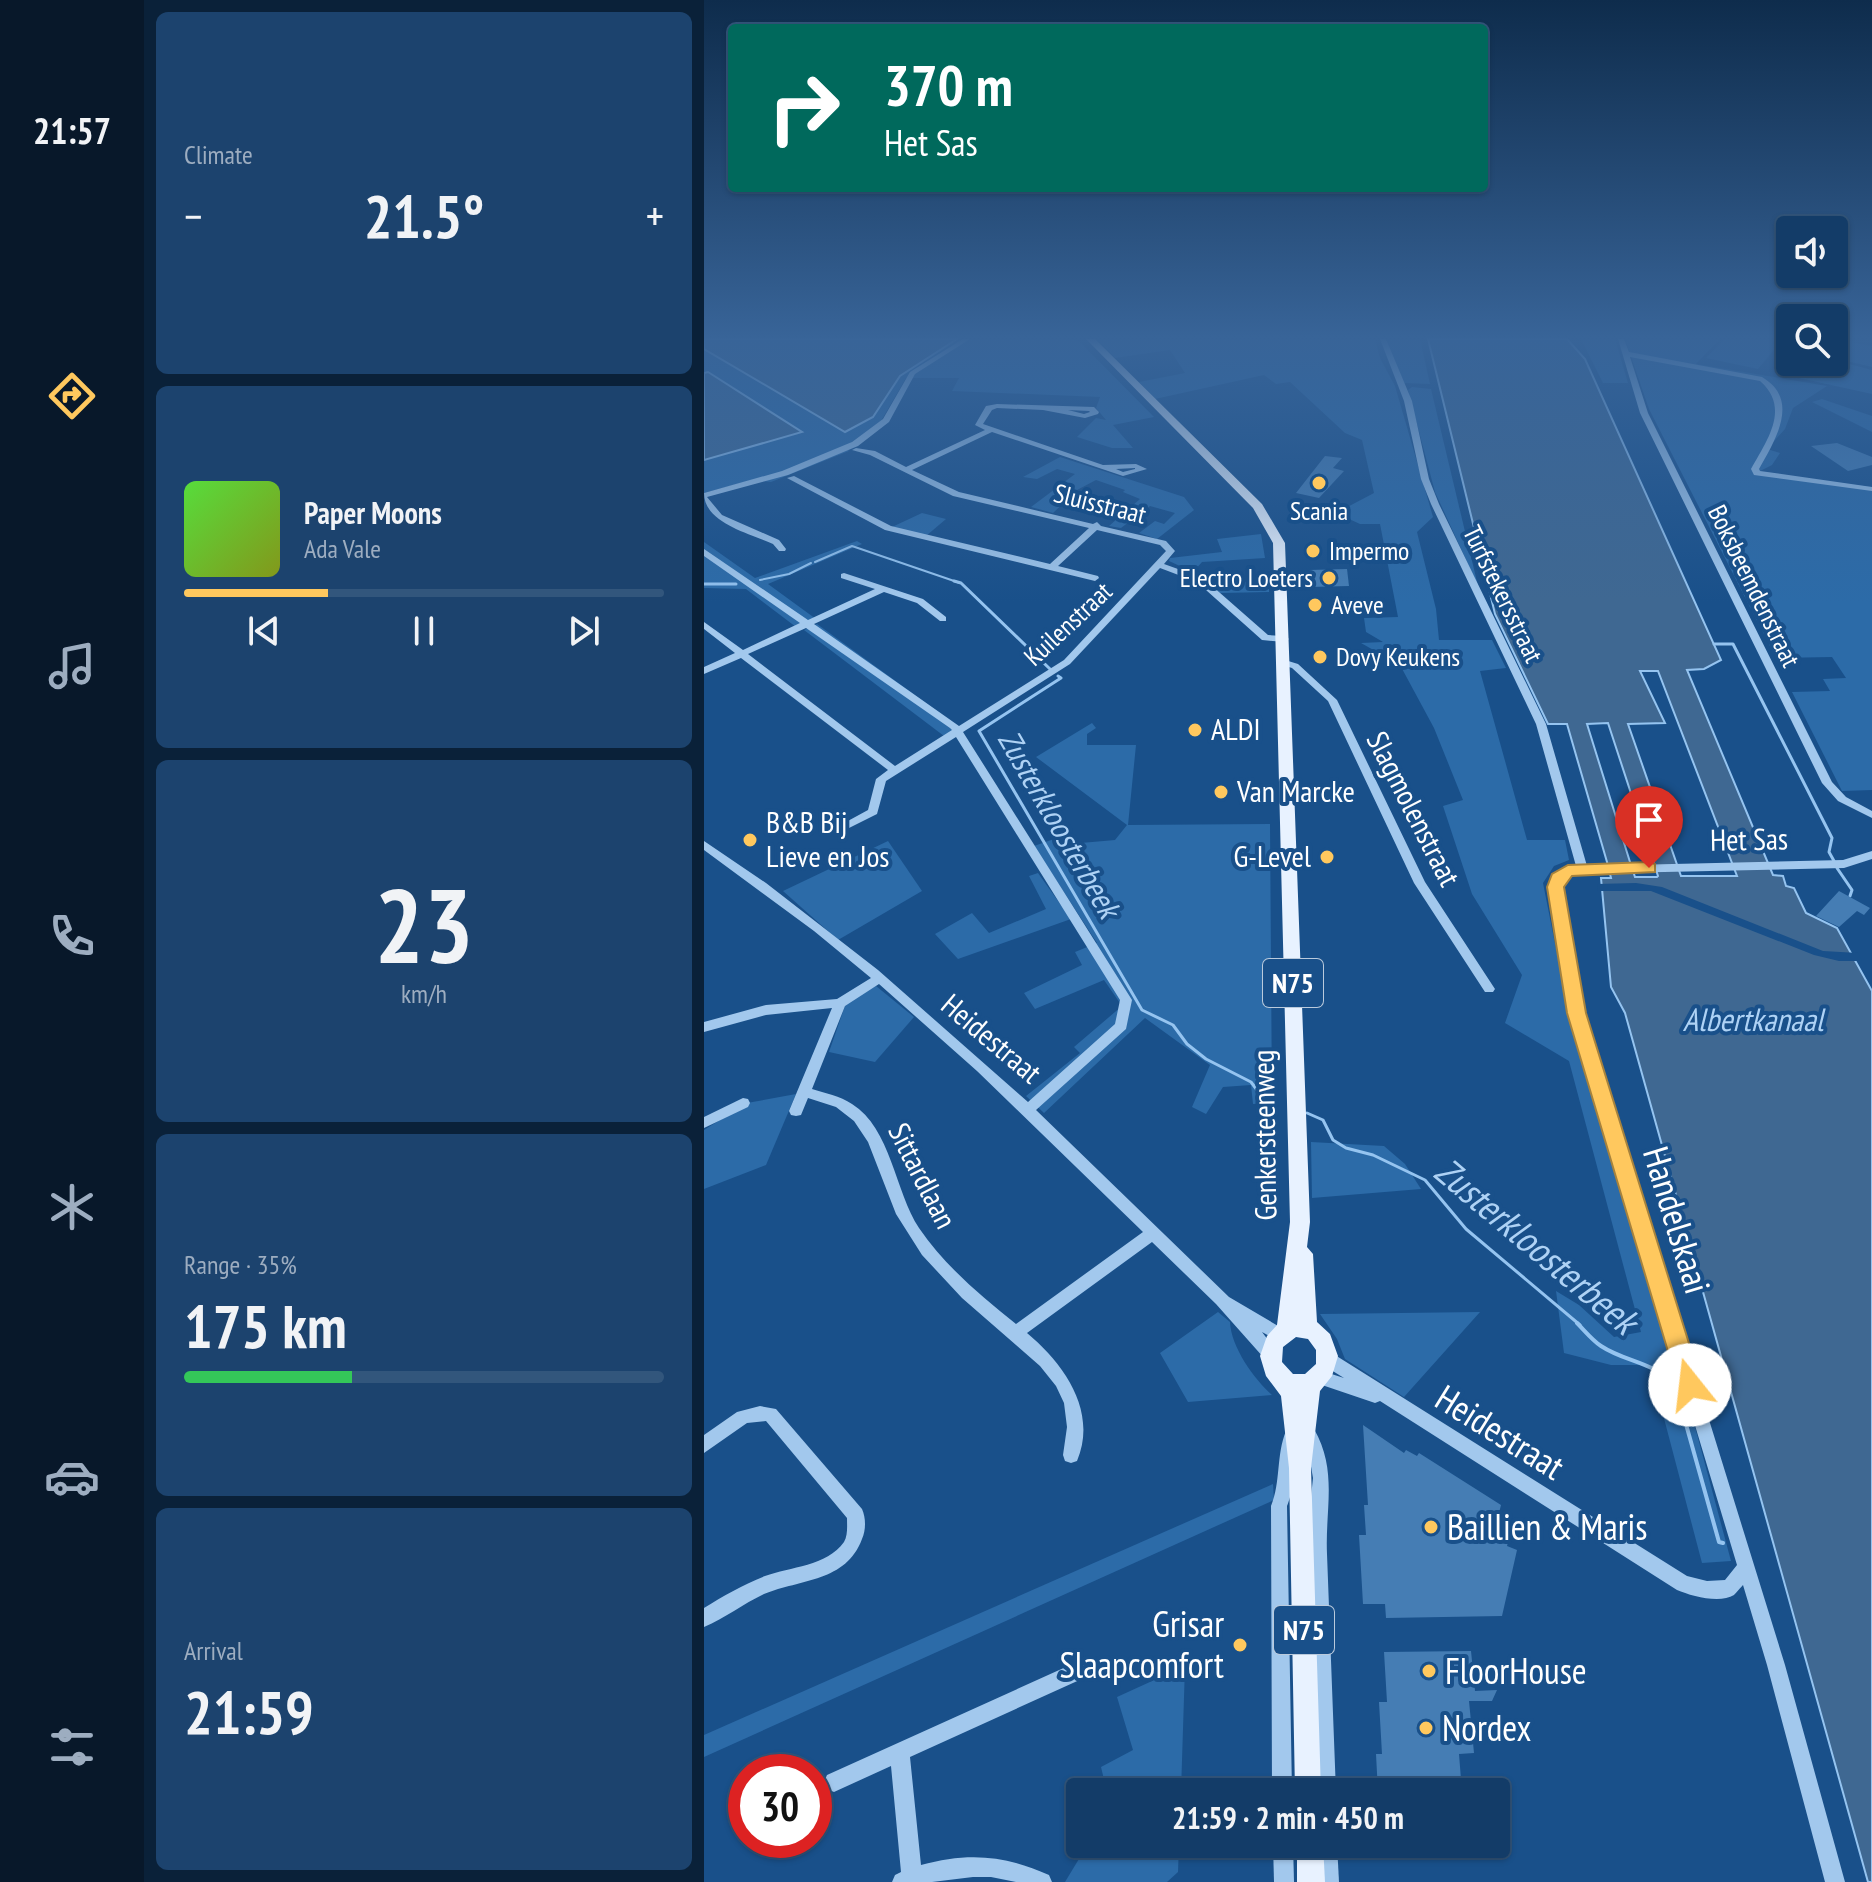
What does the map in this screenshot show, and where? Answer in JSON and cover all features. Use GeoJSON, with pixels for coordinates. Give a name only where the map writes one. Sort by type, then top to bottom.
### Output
{"type":"FeatureCollection","features":[{"type":"Feature","properties":{"kind":"main road","name":"Genkersteenweg"},"geometry":{"type":"LineString","coordinates":[[1177,427],[1269,520],[1282,555],[1300,1238],[1307,1323],[1311,1331],[1325,1342],[1320,1373]]}},
{"type":"Feature","properties":{"kind":"main road","name":"Genkersteenweg"},"geometry":{"type":"LineString","coordinates":[[1279,1340],[1300,1238]]}},
{"type":"Feature","properties":{"kind":"main road"},"geometry":{"type":"LineString","coordinates":[[1279,1340],[1311,1331]]}},
{"type":"Feature","properties":{"kind":"main road","name":"N75"},"geometry":{"type":"LineString","coordinates":[[1279,1340],[1273,1370],[1284,1379],[1292,1395],[1301,1434]]}},
{"type":"Feature","properties":{"kind":"main road"},"geometry":{"type":"LineString","coordinates":[[1284,1379],[1296,1383],[1320,1373]]}},
{"type":"Feature","properties":{"kind":"main road","name":"N75"},"geometry":{"type":"LineString","coordinates":[[1308,1778],[1301,1434],[1308,1394],[1320,1373]]}},
{"type":"Feature","properties":{"kind":"main road"},"geometry":{"type":"LineString","coordinates":[[1310,1858],[1311,1882]]}},
{"type":"Feature","properties":{"kind":"street"},"geometry":{"type":"LineString","coordinates":[[746,485],[769,484],[791,478],[856,447],[878,427]]}},
{"type":"Feature","properties":{"kind":"street"},"geometry":{"type":"LineString","coordinates":[[983,427],[1099,467]]}},
{"type":"Feature","properties":{"kind":"street","name":"Turfstekersstraat"},"geometry":{"type":"LineString","coordinates":[[1414,427],[1425,479],[1435,504],[1541,724],[1588,869]]}},
{"type":"Feature","properties":{"kind":"street","name":"Boksbeemdenstraat"},"geometry":{"type":"LineString","coordinates":[[1651,427],[1827,783],[1842,799],[1872,815]]}},
{"type":"Feature","properties":{"kind":"street"},"geometry":{"type":"LineString","coordinates":[[1773,427],[1755,469],[1767,476],[1872,489]]}},
{"type":"Feature","properties":{"kind":"street"},"geometry":{"type":"LineString","coordinates":[[905,470],[990,430]]}},
{"type":"Feature","properties":{"kind":"street"},"geometry":{"type":"LineString","coordinates":[[782,549],[776,542],[719,517],[704,496],[746,485],[856,447]]}},
{"type":"Feature","properties":{"kind":"street","name":"Sluisstraat"},"geometry":{"type":"LineString","coordinates":[[856,447],[956,494],[1097,525],[1170,547],[1171,551],[1159,565],[1200,580],[1265,638],[1284,639]]}},
{"type":"Feature","properties":{"kind":"street"},"geometry":{"type":"LineString","coordinates":[[791,478],[888,528],[1095,578]]}},
{"type":"Feature","properties":{"kind":"street"},"geometry":{"type":"LineString","coordinates":[[1052,567],[1097,525]]}},
{"type":"Feature","properties":{"kind":"street"},"geometry":{"type":"LineString","coordinates":[[704,552],[954,726],[1126,1000],[1121,1026],[1030,1108]]}},
{"type":"Feature","properties":{"kind":"street","name":"Kuilenstraat"},"geometry":{"type":"LineString","coordinates":[[894,770],[959,733],[1067,662],[1159,565]]}},
{"type":"Feature","properties":{"kind":"street"},"geometry":{"type":"LineString","coordinates":[[844,576],[920,601],[943,619]]}},
{"type":"Feature","properties":{"kind":"street"},"geometry":{"type":"LineString","coordinates":[[704,671],[808,626],[883,589]]}},
{"type":"Feature","properties":{"kind":"street"},"geometry":{"type":"LineString","coordinates":[[704,625],[894,770],[878,784],[873,812],[847,826],[832,822]]}},
{"type":"Feature","properties":{"kind":"street","name":"Slagmolenstraat"},"geometry":{"type":"LineString","coordinates":[[1285,663],[1295,666],[1332,700],[1420,883],[1489,989]]}},
{"type":"Feature","properties":{"kind":"street","name":"Heidestraat"},"geometry":{"type":"LineString","coordinates":[[704,845],[797,911],[1030,1108],[1221,1299],[1279,1340]]}},
{"type":"Feature","properties":{"kind":"street","name":"Het Sas"},"geometry":{"type":"LineString","coordinates":[[1588,869],[1844,864],[1870,856]]}},
{"type":"Feature","properties":{"kind":"street","name":"Handelskaai"},"geometry":{"type":"LineString","coordinates":[[1588,869],[1562,872],[1556,887],[1570,986],[1776,1665],[1835,1882]]}},
{"type":"Feature","properties":{"kind":"street"},"geometry":{"type":"LineString","coordinates":[[704,1027],[766,1010],[840,1003],[878,979]]}},
{"type":"Feature","properties":{"kind":"street"},"geometry":{"type":"LineString","coordinates":[[796,1111],[840,1003]]}},
{"type":"Feature","properties":{"kind":"street","name":"Sittardlaan"},"geometry":{"type":"LineString","coordinates":[[805,1092],[841,1102],[858,1115],[871,1132],[907,1222],[934,1259],[967,1294],[1018,1331],[1051,1366],[1076,1410],[1079,1431],[1071,1455]]}},
{"type":"Feature","properties":{"kind":"street"},"geometry":{"type":"LineString","coordinates":[[704,1123],[726,1104],[743,1103]]}},
{"type":"Feature","properties":{"kind":"street"},"geometry":{"type":"LineString","coordinates":[[1018,1331],[1153,1233]]}},
{"type":"Feature","properties":{"kind":"street","name":"Heidestraat"},"geometry":{"type":"LineString","coordinates":[[1320,1373],[1386,1399],[1683,1584],[1707,1590],[1729,1588],[1745,1569]]}},
{"type":"Feature","properties":{"kind":"street"},"geometry":{"type":"LineString","coordinates":[[704,1445],[740,1418],[756,1411],[770,1414],[856,1515],[858,1530],[851,1549],[834,1565],[763,1586],[704,1618]]}},
{"type":"Feature","properties":{"kind":"street"},"geometry":{"type":"LineString","coordinates":[[1282,1778],[1279,1506],[1287,1488],[1286,1451],[1301,1434],[1318,1448],[1322,1497],[1317,1525],[1326,1778]]}},
{"type":"Feature","properties":{"kind":"street"},"geometry":{"type":"LineString","coordinates":[[834,1782],[1088,1666]]}},
{"type":"Feature","properties":{"kind":"street"},"geometry":{"type":"LineString","coordinates":[[900,1754],[907,1880],[953,1868],[1001,1867],[1042,1882]]}},
{"type":"Feature","properties":{"kind":"street"},"geometry":{"type":"LineString","coordinates":[[1283,1858],[1284,1882]]}},
{"type":"Feature","properties":{"kind":"street"},"geometry":{"type":"LineString","coordinates":[[1328,1858],[1329,1882]]}},
{"type":"Feature","properties":{"kind":"shaded area"},"geometry":{"type":"Polygon","coordinates":[[[704,427],[873,427],[845,447],[849,451],[771,482],[752,480],[704,493],[704,427]]]}},
{"type":"Feature","properties":{"kind":"shaded area"},"geometry":{"type":"Polygon","coordinates":[[[1087,427],[1115,427],[1133,448],[1112,448],[1077,437],[1087,427]]]}},
{"type":"Feature","properties":{"kind":"shaded area"},"geometry":{"type":"Polygon","coordinates":[[[1338,427],[1407,427],[1433,517],[1417,532],[1436,609],[1439,640],[1492,640],[1506,668],[1480,671],[1527,840],[1565,840],[1569,860],[1554,866],[1543,883],[1563,984],[1661,1300],[1731,1561],[1702,1563],[1650,1365],[1611,1365],[1564,1353],[1556,1291],[1579,1305],[1614,1337],[1641,1332],[1569,1061],[1505,1023],[1522,975],[1472,894],[1443,806],[1463,800],[1434,728],[1400,665],[1361,643],[1383,642],[1366,632],[1364,618],[1398,617],[1380,524],[1360,524],[1336,513],[1374,493],[1362,440],[1338,427]]]}},
{"type":"Feature","properties":{"kind":"shaded area"},"geometry":{"type":"Polygon","coordinates":[[[1418,427],[1440,427],[1478,586],[1435,492],[1418,427]]]}},
{"type":"Feature","properties":{"kind":"shaded area"},"geometry":{"type":"Polygon","coordinates":[[[1658,427],[1786,427],[1767,449],[1780,453],[1772,465],[1756,473],[1872,487],[1872,790],[1842,791],[1792,692],[1830,691],[1823,679],[1846,678],[1832,657],[1776,658],[1658,427]]]}},
{"type":"Feature","properties":{"kind":"shaded area"},"geometry":{"type":"Polygon","coordinates":[[[1060,457],[1184,497],[1194,510],[1157,539],[1139,533],[1155,521],[1164,524],[1175,513],[1150,506],[1121,528],[1109,526],[1140,499],[1096,480],[1077,490],[1053,513],[1031,507],[1075,474],[1057,469],[1037,479],[1023,477],[1060,457]]]}},
{"type":"Feature","properties":{"kind":"shaded area"},"geometry":{"type":"Polygon","coordinates":[[[922,513],[946,519],[926,536],[892,527],[922,513]]]}},
{"type":"Feature","properties":{"kind":"shaded area"},"geometry":{"type":"Polygon","coordinates":[[[1261,534],[1265,558],[1202,562],[1193,572],[1169,561],[1170,558],[1222,552],[1217,539],[1261,534]]]}},
{"type":"Feature","properties":{"kind":"shaded area"},"geometry":{"type":"Polygon","coordinates":[[[857,541],[862,544],[768,584],[816,619],[796,627],[746,589],[704,588],[704,542],[755,578],[857,541]]]}},
{"type":"Feature","properties":{"kind":"shaded area"},"geometry":{"type":"Polygon","coordinates":[[[1269,581],[1269,592],[1220,593],[1208,583],[1269,581]]]}},
{"type":"Feature","properties":{"kind":"shaded area"},"geometry":{"type":"Polygon","coordinates":[[[817,624],[959,727],[944,736],[804,630],[817,624]]]}},
{"type":"Feature","properties":{"kind":"shaded area"},"geometry":{"type":"Polygon","coordinates":[[[1092,723],[1096,728],[1087,734],[1087,745],[1136,745],[1128,825],[1270,824],[1272,1103],[1253,1104],[1251,1085],[1223,1087],[1206,1114],[1192,1107],[1210,1065],[1145,1018],[1044,1113],[1026,1096],[1080,1053],[1074,1047],[1122,1006],[1104,980],[1035,1009],[1024,993],[1082,965],[1075,952],[1097,943],[1034,846],[1057,838],[1058,845],[1115,840],[1127,825],[1036,757],[1092,723]]]}},
{"type":"Feature","properties":{"kind":"shaded area"},"geometry":{"type":"Polygon","coordinates":[[[888,841],[922,891],[838,940],[783,891],[888,841]]]}},
{"type":"Feature","properties":{"kind":"shaded area"},"geometry":{"type":"Polygon","coordinates":[[[1038,873],[1071,919],[958,959],[935,934],[972,913],[989,933],[1046,909],[1029,876],[1038,873]]]}},
{"type":"Feature","properties":{"kind":"shaded area"},"geometry":{"type":"Polygon","coordinates":[[[876,986],[914,1017],[875,1062],[829,1052],[846,1003],[876,986]]]}},
{"type":"Feature","properties":{"kind":"shaded area"},"geometry":{"type":"Polygon","coordinates":[[[796,1094],[766,1165],[704,1189],[704,1130],[747,1103],[796,1094]]]}},
{"type":"Feature","properties":{"kind":"shaded area"},"geometry":{"type":"Polygon","coordinates":[[[1311,1142],[1384,1146],[1405,1164],[1421,1189],[1312,1198],[1311,1142]]]}},
{"type":"Feature","properties":{"kind":"shaded area"},"geometry":{"type":"Polygon","coordinates":[[[1218,1312],[1230,1322],[1234,1342],[1245,1362],[1272,1395],[1188,1402],[1160,1353],[1218,1312]]]}},
{"type":"Feature","properties":{"kind":"shaded area"},"geometry":{"type":"Polygon","coordinates":[[[1480,1312],[1404,1397],[1345,1359],[1337,1339],[1320,1314],[1480,1312]]]}},
{"type":"Feature","properties":{"kind":"shaded area"},"geometry":{"type":"Polygon","coordinates":[[[1273,1484],[1274,1500],[704,1757],[704,1735],[1273,1484]]]}},
{"type":"Feature","properties":{"kind":"shaded area"},"geometry":{"type":"Polygon","coordinates":[[[1185,1666],[1181,1778],[1104,1778],[1101,1767],[1133,1750],[1117,1697],[1185,1666]]]}},
{"type":"Feature","properties":{"kind":"shaded area"},"geometry":{"type":"Polygon","coordinates":[[[1080,1858],[1178,1858],[1178,1872],[1167,1882],[1065,1882],[1080,1858]]]}},
{"type":"Feature","properties":{"kind":"water"},"geometry":{"type":"Polygon","coordinates":[[[704,427],[794,427],[802,432],[704,460],[704,427]]]}},
{"type":"Feature","properties":{"kind":"water"},"geometry":{"type":"Polygon","coordinates":[[[836,427],[855,427],[845,432],[836,427]]]}},
{"type":"Feature","properties":{"kind":"water","name":"Albertkanaal"},"geometry":{"type":"Polygon","coordinates":[[[1449,427],[1616,427],[1721,660],[1704,669],[1687,670],[1773,875],[1783,876],[1786,886],[1794,888],[1806,913],[1837,928],[1872,991],[1872,1882],[1868,1882],[1625,1013],[1611,987],[1601,878],[1611,878],[1567,724],[1548,724],[1495,614],[1449,427]],[[1640,671],[1665,723],[1628,724],[1681,876],[1737,876],[1658,671],[1640,671]],[[1608,723],[1587,724],[1635,877],[1658,876],[1608,723]]]}},
{"type":"Feature","properties":{"kind":"pier"},"geometry":{"type":"Polygon","coordinates":[[[1636,883],[1662,887],[1823,951],[1858,953],[1862,961],[1839,961],[1814,955],[1651,891],[1598,891],[1597,884],[1636,883]]]}},
{"type":"Feature","properties":{"kind":"building"},"geometry":{"type":"Polygon","coordinates":[[[1837,443],[1872,457],[1872,465],[1848,471],[1811,446],[1837,443]]]}},
{"type":"Feature","properties":{"kind":"building","name":"Scania"},"geometry":{"type":"Polygon","coordinates":[[[1325,456],[1342,458],[1333,468],[1344,471],[1319,498],[1296,493],[1325,456]]]}},
{"type":"Feature","properties":{"kind":"building","name":"Electro Loeters"},"geometry":{"type":"Polygon","coordinates":[[[1347,569],[1349,586],[1309,587],[1309,570],[1347,569]]]}},
{"type":"Feature","properties":{"kind":"building"},"geometry":{"type":"Polygon","coordinates":[[[1839,891],[1870,908],[1864,915],[1857,911],[1839,927],[1816,916],[1839,891]]]}},
{"type":"Feature","properties":{"kind":"building","name":"Baillien & Maris"},"geometry":{"type":"Polygon","coordinates":[[[1363,1425],[1404,1453],[1406,1450],[1417,1456],[1419,1453],[1501,1505],[1494,1533],[1509,1538],[1507,1546],[1517,1550],[1502,1616],[1386,1618],[1385,1604],[1363,1604],[1359,1535],[1366,1535],[1364,1505],[1368,1505],[1363,1425]]]}},
{"type":"Feature","properties":{"kind":"building"},"geometry":{"type":"Polygon","coordinates":[[[1471,1651],[1475,1691],[1497,1690],[1492,1701],[1469,1701],[1474,1753],[1459,1754],[1461,1778],[1377,1778],[1376,1754],[1382,1754],[1379,1702],[1387,1702],[1384,1652],[1471,1651]]]}},
{"type":"Feature","properties":{"kind":"waterway","name":"Zusterkloosterbeek"},"geometry":{"type":"LineString","coordinates":[[815,562],[852,546],[955,581]]}},
{"type":"Feature","properties":{"kind":"waterway","name":"Zusterkloosterbeek"},"geometry":{"type":"LineString","coordinates":[[760,580],[789,574],[811,563]]}},
{"type":"Feature","properties":{"kind":"waterway","name":"Zusterkloosterbeek"},"geometry":{"type":"LineString","coordinates":[[955,581],[961,583],[1050,669]]}},
{"type":"Feature","properties":{"kind":"waterway","name":"Zusterkloosterbeek"},"geometry":{"type":"LineString","coordinates":[[955,581],[960,583]]}},
{"type":"Feature","properties":{"kind":"waterway","name":"Zusterkloosterbeek"},"geometry":{"type":"LineString","coordinates":[[704,584],[736,584]]}},
{"type":"Feature","properties":{"kind":"waterway"},"geometry":{"type":"LineString","coordinates":[[1714,644],[1733,644],[1832,838],[1829,852],[1834,861]]}},
{"type":"Feature","properties":{"kind":"waterway","name":"Zusterkloosterbeek"},"geometry":{"type":"LineString","coordinates":[[1058,676],[1061,678],[979,731],[1142,1010],[1173,1025],[1187,1044],[1206,1059],[1251,1082],[1260,1094],[1272,1098]]}},
{"type":"Feature","properties":{"kind":"waterway"},"geometry":{"type":"LineString","coordinates":[[1837,868],[1852,890],[1850,896]]}},
{"type":"Feature","properties":{"kind":"waterway","name":"Zusterkloosterbeek"},"geometry":{"type":"LineString","coordinates":[[1307,1113],[1323,1120],[1333,1140],[1346,1148],[1373,1155],[1425,1180],[1466,1229],[1580,1325]]}},
{"type":"Feature","properties":{"kind":"waterway","name":"Zusterkloosterbeek"},"geometry":{"type":"LineString","coordinates":[[1577,1323],[1601,1346],[1658,1371],[1675,1385],[1719,1542],[1723,1543]]}},
{"type":"Feature","properties":{"kind":"place","name":"Scania"},"geometry":{"type":"Point","coordinates":[1319,483]}},
{"type":"Feature","properties":{"kind":"place","name":"Impermo"},"geometry":{"type":"Point","coordinates":[1313,551]}},
{"type":"Feature","properties":{"kind":"place","name":"Electro Loeters"},"geometry":{"type":"Point","coordinates":[1329,578]}},
{"type":"Feature","properties":{"kind":"place","name":"Aveve"},"geometry":{"type":"Point","coordinates":[1315,605]}},
{"type":"Feature","properties":{"kind":"place","name":"Dovy Keukens"},"geometry":{"type":"Point","coordinates":[1320,657]}},
{"type":"Feature","properties":{"kind":"place","name":"ALDI"},"geometry":{"type":"Point","coordinates":[1195,730]}},
{"type":"Feature","properties":{"kind":"place","name":"Van Marcke"},"geometry":{"type":"Point","coordinates":[1221,792]}},
{"type":"Feature","properties":{"kind":"place","name":"B&B Bij Lieve en Jos"},"geometry":{"type":"Point","coordinates":[750,840]}},
{"type":"Feature","properties":{"kind":"place","name":"G-Level"},"geometry":{"type":"Point","coordinates":[1327,857]}},
{"type":"Feature","properties":{"kind":"place","name":"Baillien & Maris"},"geometry":{"type":"Point","coordinates":[1431,1527]}},
{"type":"Feature","properties":{"kind":"place","name":"Grisar Slaapcomfort"},"geometry":{"type":"Point","coordinates":[1240,1645]}},
{"type":"Feature","properties":{"kind":"place","name":"FloorHouse"},"geometry":{"type":"Point","coordinates":[1429,1671]}},
{"type":"Feature","properties":{"kind":"place","name":"Nordex"},"geometry":{"type":"Point","coordinates":[1426,1728]}},
{"type":"Feature","properties":{"kind":"route"},"geometry":{"type":"LineString","coordinates":[[1649,868],[1568,870],[1562,872],[1556,887],[1570,986],[1577,1013],[1600,1080],[1690,1385]]}}]}
